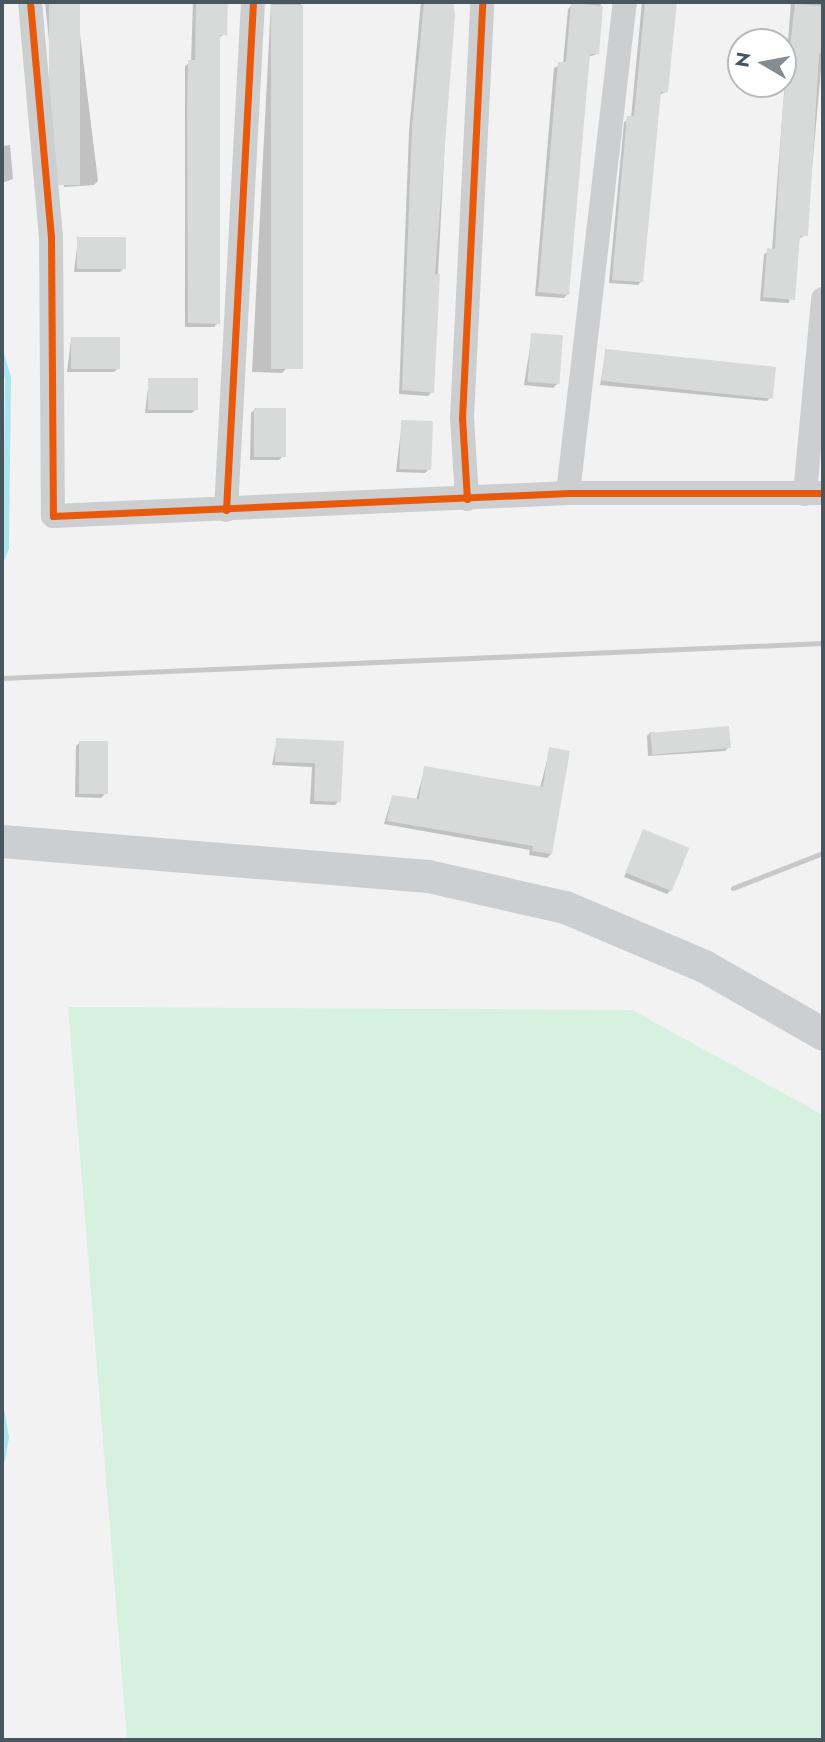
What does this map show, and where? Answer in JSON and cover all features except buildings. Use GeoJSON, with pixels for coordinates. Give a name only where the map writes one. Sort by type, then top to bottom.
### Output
{"type":"FeatureCollection","features":[{"type":"Feature","properties":{"kind":"main road"},"geometry":{"type":"LineString","coordinates":[[2,841],[428,876],[553,904],[704,966],[823,1034]]}},
{"type":"Feature","properties":{"kind":"street"},"geometry":{"type":"LineString","coordinates":[[30,2],[51,236],[53,516],[568,493],[814,494],[823,299]]}},
{"type":"Feature","properties":{"kind":"street"},"geometry":{"type":"LineString","coordinates":[[226,510],[253,2]]}},
{"type":"Feature","properties":{"kind":"street"},"geometry":{"type":"LineString","coordinates":[[467,499],[462,418],[482,2]]}},
{"type":"Feature","properties":{"kind":"street"},"geometry":{"type":"LineString","coordinates":[[568,493],[625,2]]}},
{"type":"Feature","properties":{"kind":"green space"},"geometry":{"type":"Polygon","coordinates":[[[68,1007],[632,1010],[823,1115],[823,1740],[127,1740],[68,1007]]]}},
{"type":"Feature","properties":{"kind":"waterway"},"geometry":{"type":"LineString","coordinates":[[2,357],[8,378],[6,548],[2,558]]}},
{"type":"Feature","properties":{"kind":"waterway"},"geometry":{"type":"LineString","coordinates":[[2,1413],[6,1437],[2,1460]]}},
{"type":"Feature","properties":{"kind":"railway"},"geometry":{"type":"LineString","coordinates":[[2,678],[823,643]]}},
{"type":"Feature","properties":{"kind":"railway"},"geometry":{"type":"LineString","coordinates":[[733,888],[823,853]]}},
{"type":"Feature","properties":{"kind":"cycle path"},"geometry":{"type":"LineString","coordinates":[[30,2],[51,236],[53,516],[568,493],[823,493]]}},
{"type":"Feature","properties":{"kind":"cycle path"},"geometry":{"type":"LineString","coordinates":[[226,510],[253,2]]}},
{"type":"Feature","properties":{"kind":"cycle path"},"geometry":{"type":"LineString","coordinates":[[467,499],[462,418],[482,2]]}}]}
